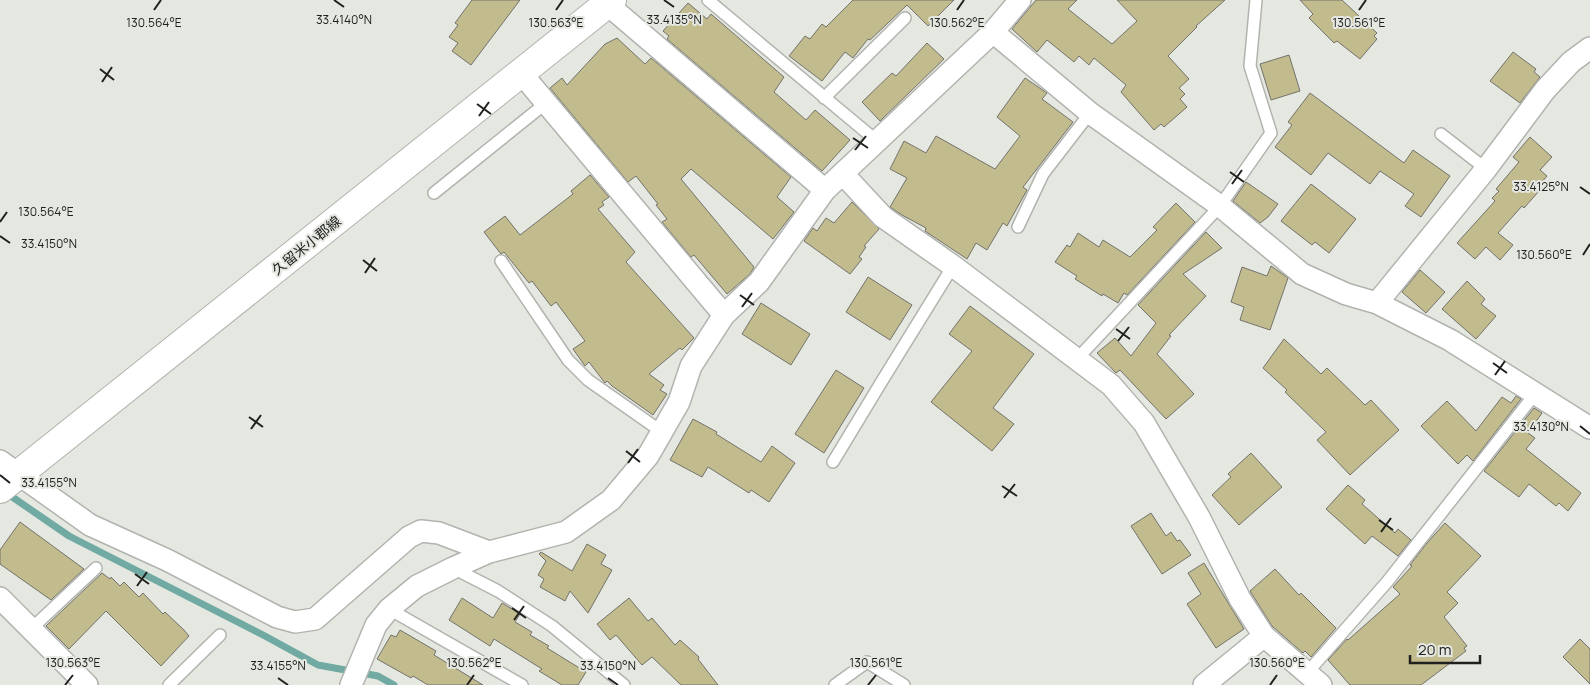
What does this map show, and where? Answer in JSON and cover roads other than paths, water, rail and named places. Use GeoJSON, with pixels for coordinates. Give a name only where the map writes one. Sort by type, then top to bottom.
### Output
{"type":"FeatureCollection","features":[{"type":"Feature","properties":{"kind":"main road","name":"久留米小郡線"},"geometry":{"type":"LineString","coordinates":[[8,476],[609,2]]}},
{"type":"Feature","properties":{"kind":"street"},"geometry":{"type":"LineString","coordinates":[[354,676],[376,625],[389,609],[417,586],[489,552],[566,532],[611,500],[648,456],[679,402],[691,366],[724,316],[759,282],[825,190],[993,32],[1020,0]]}},
{"type":"Feature","properties":{"kind":"street"},"geometry":{"type":"LineString","coordinates":[[609,2],[825,190]]}},
{"type":"Feature","properties":{"kind":"street"},"geometry":{"type":"LineString","coordinates":[[993,32],[1090,113],[1220,206],[1302,274],[1346,294],[1378,303],[1450,340],[1590,428]]}},
{"type":"Feature","properties":{"kind":"street"},"geometry":{"type":"LineString","coordinates":[[1378,303],[1486,169],[1545,90],[1570,62],[1590,48]]}},
{"type":"Feature","properties":{"kind":"street"},"geometry":{"type":"LineString","coordinates":[[521,73],[724,316]]}},
{"type":"Feature","properties":{"kind":"street"},"geometry":{"type":"LineString","coordinates":[[843,174],[883,216],[953,266],[1111,385],[1144,423],[1200,517],[1240,599],[1264,636],[1314,679]]}},
{"type":"Feature","properties":{"kind":"street"},"geometry":{"type":"LineString","coordinates":[[8,476],[90,525],[167,560],[277,617],[295,622],[315,619],[409,537],[421,531],[439,533],[489,552]]}},
{"type":"Feature","properties":{"kind":"street"},"geometry":{"type":"LineString","coordinates":[[0,598],[80,682]]}},
{"type":"Feature","properties":{"kind":"street"},"geometry":{"type":"LineString","coordinates":[[1204,685],[1264,636]]}},
{"type":"Feature","properties":{"kind":"lane"},"geometry":{"type":"LineString","coordinates":[[708,0],[878,142]]}},
{"type":"Feature","properties":{"kind":"lane"},"geometry":{"type":"LineString","coordinates":[[1077,359],[1220,206],[1270,132],[1250,66],[1256,0]]}},
{"type":"Feature","properties":{"kind":"lane"},"geometry":{"type":"LineString","coordinates":[[824,98],[905,18]]}},
{"type":"Feature","properties":{"kind":"lane"},"geometry":{"type":"LineString","coordinates":[[434,194],[546,102]]}},
{"type":"Feature","properties":{"kind":"lane"},"geometry":{"type":"LineString","coordinates":[[1018,227],[1043,174],[1090,113]]}},
{"type":"Feature","properties":{"kind":"lane"},"geometry":{"type":"LineString","coordinates":[[1441,134],[1486,169]]}},
{"type":"Feature","properties":{"kind":"lane"},"geometry":{"type":"LineString","coordinates":[[502,261],[568,360],[588,380],[662,432]]}},
{"type":"Feature","properties":{"kind":"lane"},"geometry":{"type":"LineString","coordinates":[[833,462],[953,266]]}},
{"type":"Feature","properties":{"kind":"lane"},"geometry":{"type":"LineString","coordinates":[[1314,679],[1387,582],[1535,394]]}},
{"type":"Feature","properties":{"kind":"lane"},"geometry":{"type":"LineString","coordinates":[[31,629],[96,568]]}},
{"type":"Feature","properties":{"kind":"lane"},"geometry":{"type":"LineString","coordinates":[[453,568],[498,591],[552,626],[624,685]]}},
{"type":"Feature","properties":{"kind":"lane"},"geometry":{"type":"LineString","coordinates":[[389,609],[522,685]]}},
{"type":"Feature","properties":{"kind":"lane"},"geometry":{"type":"LineString","coordinates":[[169,685],[220,635]]}},
{"type":"Feature","properties":{"kind":"lane"},"geometry":{"type":"LineString","coordinates":[[835,685],[867,662],[904,685]]}},
{"type":"Feature","properties":{"kind":"waterway"},"geometry":{"type":"LineString","coordinates":[[5,492],[69,536],[318,665],[378,676],[394,685]]}}]}
